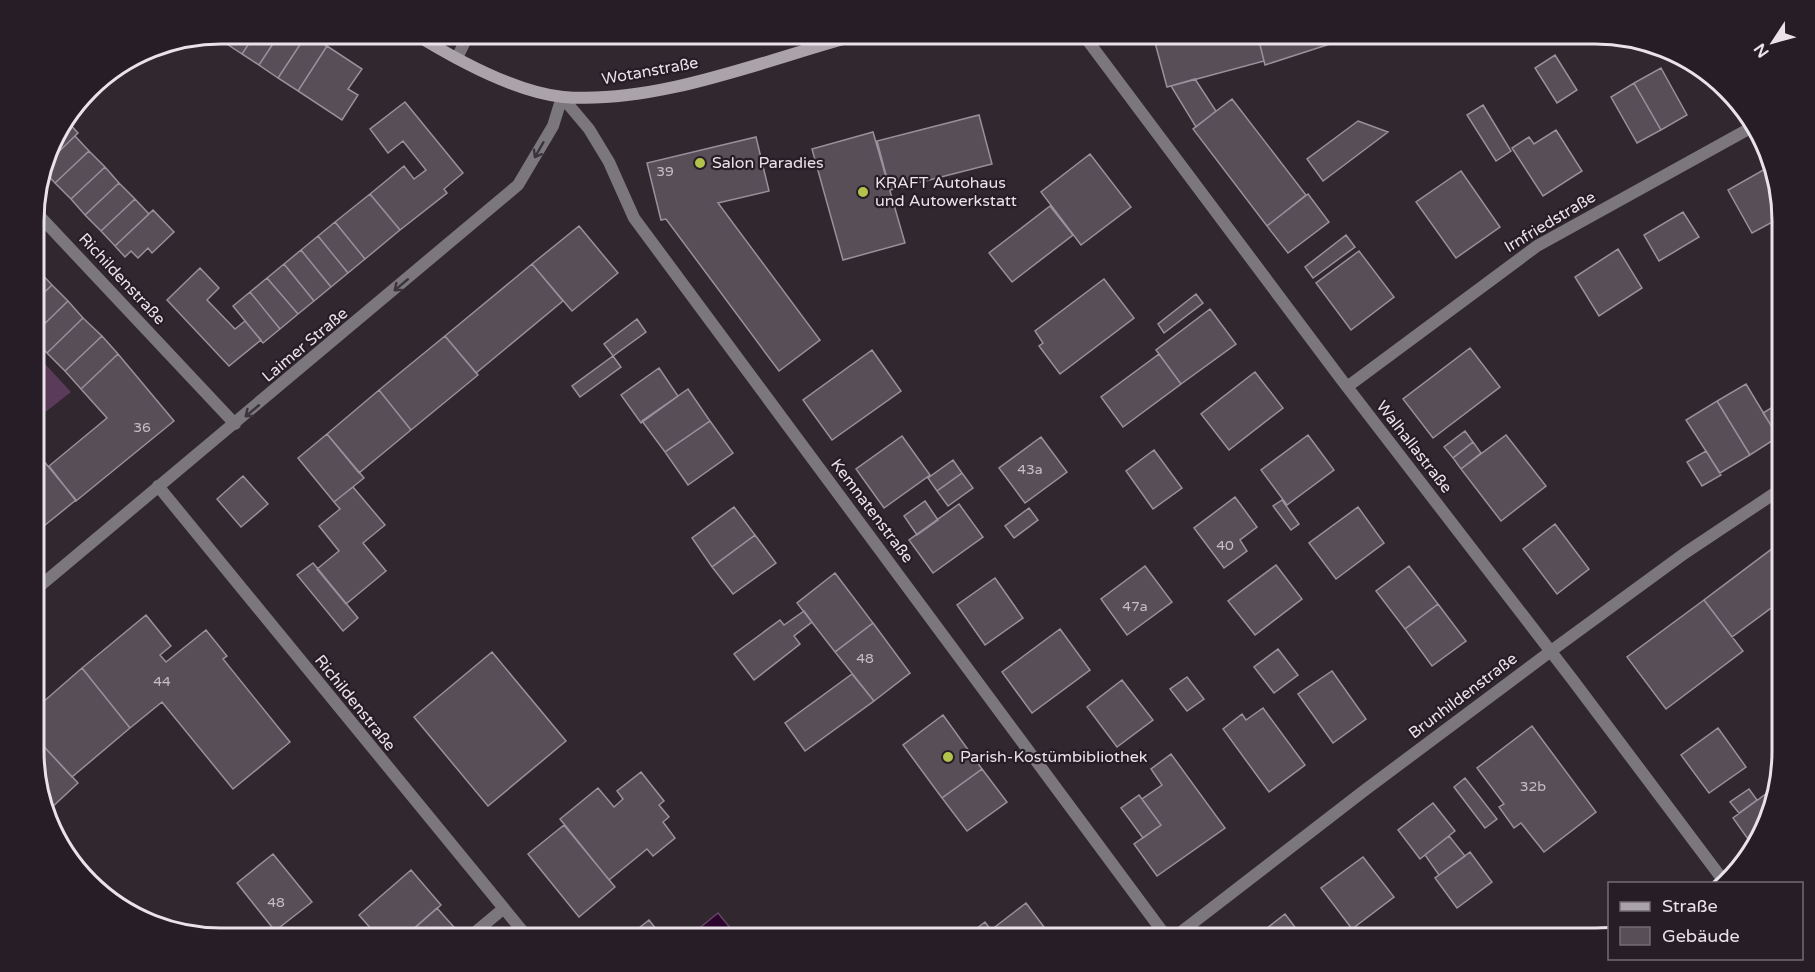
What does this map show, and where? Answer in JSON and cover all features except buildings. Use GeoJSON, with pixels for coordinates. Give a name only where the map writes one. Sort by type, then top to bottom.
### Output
{"type":"FeatureCollection","features":[{"type":"Feature","properties":{"kind":"main road","name":"Wotanstraße"},"geometry":{"type":"LineString","coordinates":[[432,44],[457,58],[513,83],[562,96],[614,98],[704,78],[826,44]]}},
{"type":"Feature","properties":{"kind":"street"},"geometry":{"type":"LineString","coordinates":[[457,58],[464,44]]}},
{"type":"Feature","properties":{"kind":"street","name":"Walhallastraße"},"geometry":{"type":"LineString","coordinates":[[1090,44],[1347,387],[1551,651],[1720,876]]}},
{"type":"Feature","properties":{"kind":"street","name":"Laimer Straße"},"geometry":{"type":"LineString","coordinates":[[44,583],[518,185],[553,126],[562,96]]}},
{"type":"Feature","properties":{"kind":"street","name":"Kemnatenstraße"},"geometry":{"type":"LineString","coordinates":[[562,96],[589,129],[609,162],[634,218],[1162,928]]}},
{"type":"Feature","properties":{"kind":"street","name":"Irnfriedstraße"},"geometry":{"type":"LineString","coordinates":[[1347,387],[1537,246],[1747,130]]}},
{"type":"Feature","properties":{"kind":"street","name":"Richildenstraße"},"geometry":{"type":"LineString","coordinates":[[44,221],[235,424]]}},
{"type":"Feature","properties":{"kind":"street","name":"Richildenstraße"},"geometry":{"type":"LineString","coordinates":[[158,486],[520,928]]}},
{"type":"Feature","properties":{"kind":"street","name":"Brunhildenstraße"},"geometry":{"type":"LineString","coordinates":[[1184,928],[1551,651],[1685,553],[1772,495]]}},
{"type":"Feature","properties":{"kind":"street"},"geometry":{"type":"LineString","coordinates":[[481,928],[504,909]]}},
{"type":"Feature","properties":{"kind":"shaded area"},"geometry":{"type":"Polygon","coordinates":[[[44,363],[71,392],[44,413],[44,363]]]}},
{"type":"Feature","properties":{"kind":"shaded area"},"geometry":{"type":"Polygon","coordinates":[[[718,913],[730,928],[700,928],[718,913]]]}},
{"type":"Feature","properties":{"kind":"place","name":"Salon Paradies"},"geometry":{"type":"Point","coordinates":[700,163]}},
{"type":"Feature","properties":{"kind":"place","name":"KRAFT Autohaus und Autowerkstatt"},"geometry":{"type":"Point","coordinates":[863,192]}},
{"type":"Feature","properties":{"kind":"place","name":"Parish-Kostümbibliothek"},"geometry":{"type":"Point","coordinates":[948,757]}}]}
